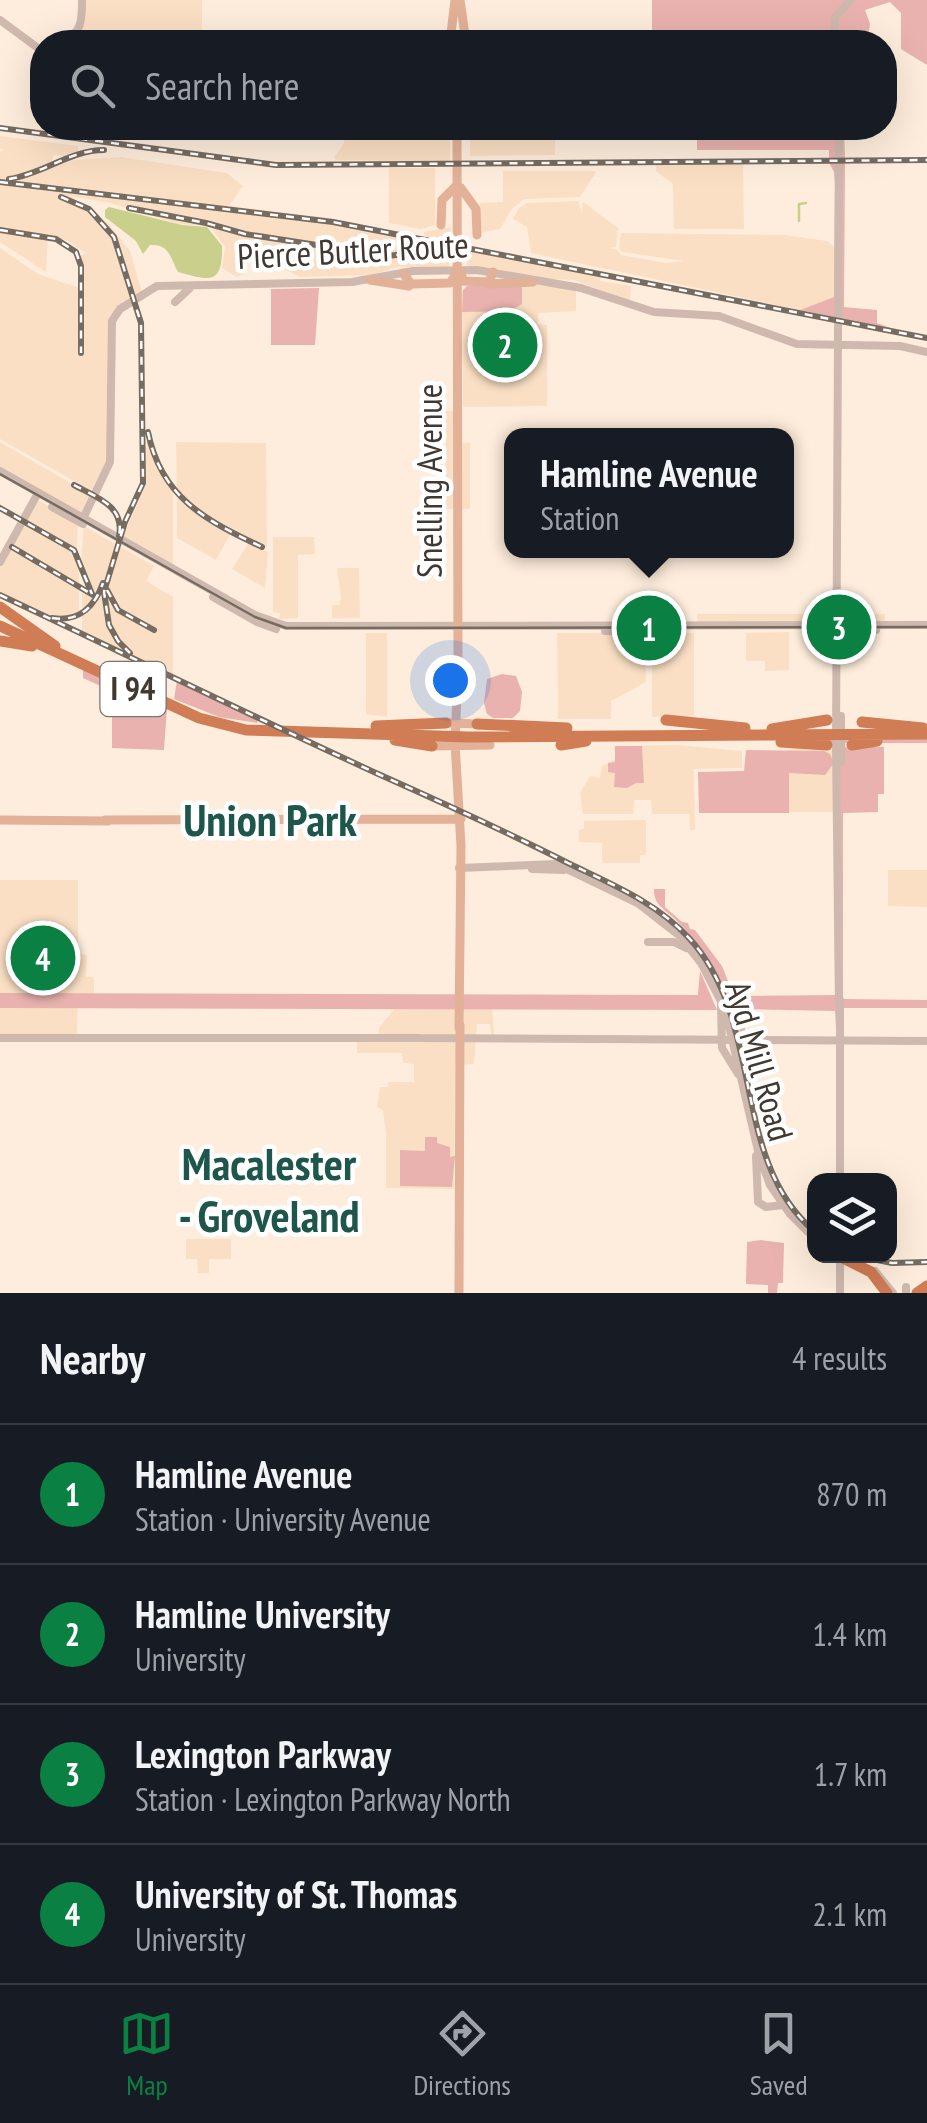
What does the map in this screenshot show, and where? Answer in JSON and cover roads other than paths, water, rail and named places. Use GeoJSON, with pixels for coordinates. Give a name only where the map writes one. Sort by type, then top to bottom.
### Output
{"type":"FeatureCollection","features":[{"type":"Feature","properties":{"kind":"highway"},"geometry":{"type":"LineString","coordinates":[[0,607],[55,650]]}},
{"type":"Feature","properties":{"kind":"highway","name":"I 94"},"geometry":{"type":"LineString","coordinates":[[0,624],[207,716],[273,728],[711,734],[927,732]]}},
{"type":"Feature","properties":{"kind":"highway"},"geometry":{"type":"LineString","coordinates":[[0,641],[55,650]]}},
{"type":"Feature","properties":{"kind":"highway"},"geometry":{"type":"LineString","coordinates":[[666,720],[760,729],[835,722]]}},
{"type":"Feature","properties":{"kind":"highway"},"geometry":{"type":"LineString","coordinates":[[382,726],[428,721]]}},
{"type":"Feature","properties":{"kind":"highway"},"geometry":{"type":"LineString","coordinates":[[319,728],[460,722],[632,733]]}},
{"type":"Feature","properties":{"kind":"highway"},"geometry":{"type":"LineString","coordinates":[[862,722],[927,732]]}},
{"type":"Feature","properties":{"kind":"highway"},"geometry":{"type":"LineString","coordinates":[[319,728],[435,746]]}},
{"type":"Feature","properties":{"kind":"highway","name":"I 94"},"geometry":{"type":"LineString","coordinates":[[632,733],[760,729],[927,732]]}},
{"type":"Feature","properties":{"kind":"highway"},"geometry":{"type":"LineString","coordinates":[[711,734],[839,743],[927,732]]}},
{"type":"Feature","properties":{"kind":"highway"},"geometry":{"type":"LineString","coordinates":[[561,745],[632,733]]}},
{"type":"Feature","properties":{"kind":"highway"},"geometry":{"type":"LineString","coordinates":[[490,745],[632,733]]}},
{"type":"Feature","properties":{"kind":"highway"},"geometry":{"type":"LineString","coordinates":[[852,1263],[870,1272],[890,1293]]}},
{"type":"Feature","properties":{"kind":"main road"},"geometry":{"type":"LineString","coordinates":[[78,30],[82,0]]}},
{"type":"Feature","properties":{"kind":"main road"},"geometry":{"type":"LineString","coordinates":[[457,0],[458,30]]}},
{"type":"Feature","properties":{"kind":"main road"},"geometry":{"type":"LineString","coordinates":[[457,0],[458,30]]}},
{"type":"Feature","properties":{"kind":"main road"},"geometry":{"type":"LineString","coordinates":[[835,30],[839,10],[851,0]]}},
{"type":"Feature","properties":{"kind":"main road"},"geometry":{"type":"LineString","coordinates":[[0,20],[30,42]]}},
{"type":"Feature","properties":{"kind":"main road","name":"Snelling Avenue"},"geometry":{"type":"LineString","coordinates":[[459,140],[454,226],[459,268],[460,629]]}},
{"type":"Feature","properties":{"kind":"main road"},"geometry":{"type":"LineString","coordinates":[[835,722],[839,628],[840,140]]}},
{"type":"Feature","properties":{"kind":"main road"},"geometry":{"type":"LineString","coordinates":[[459,182],[476,209],[476,235],[474,208],[464,206],[454,226],[442,200],[459,182]]}},
{"type":"Feature","properties":{"kind":"main road"},"geometry":{"type":"LineString","coordinates":[[840,188],[845,251],[840,313]]}},
{"type":"Feature","properties":{"kind":"main road"},"geometry":{"type":"LineString","coordinates":[[459,268],[468,283],[488,282],[494,272]]}},
{"type":"Feature","properties":{"kind":"main road"},"geometry":{"type":"LineString","coordinates":[[406,277],[411,284],[449,284],[455,281],[459,268]]}},
{"type":"Feature","properties":{"kind":"main road"},"geometry":{"type":"LineString","coordinates":[[488,284],[494,281],[494,272]]}},
{"type":"Feature","properties":{"kind":"main road","name":"Pierce Butler Route"},"geometry":{"type":"LineString","coordinates":[[406,277],[494,272],[577,287],[653,310],[719,316],[800,345],[900,346],[927,352]]}},
{"type":"Feature","properties":{"kind":"main road"},"geometry":{"type":"LineString","coordinates":[[370,280],[406,277],[452,285],[459,292],[467,285],[533,282]]}},
{"type":"Feature","properties":{"kind":"main road","name":"Pierce Butler Route"},"geometry":{"type":"LineString","coordinates":[[82,520],[109,466],[111,328],[120,310],[157,286],[370,280]]}},
{"type":"Feature","properties":{"kind":"main road"},"geometry":{"type":"LineString","coordinates":[[175,302],[184,290],[195,286]]}},
{"type":"Feature","properties":{"kind":"main road","name":"Snelling Avenue"},"geometry":{"type":"LineString","coordinates":[[459,292],[461,605],[456,758],[460,819]]}},
{"type":"Feature","properties":{"kind":"main road"},"geometry":{"type":"LineString","coordinates":[[0,474],[273,628],[309,632],[927,628]]}},
{"type":"Feature","properties":{"kind":"main road"},"geometry":{"type":"LineString","coordinates":[[0,562],[37,495]]}},
{"type":"Feature","properties":{"kind":"main road"},"geometry":{"type":"LineString","coordinates":[[458,594],[461,605]]}},
{"type":"Feature","properties":{"kind":"main road"},"geometry":{"type":"LineString","coordinates":[[839,628],[835,722],[839,743],[840,1173]]}},
{"type":"Feature","properties":{"kind":"main road"},"geometry":{"type":"LineString","coordinates":[[835,722],[862,722]]}},
{"type":"Feature","properties":{"kind":"main road","name":"Snelling Avenue"},"geometry":{"type":"LineString","coordinates":[[458,744],[459,1293]]}},
{"type":"Feature","properties":{"kind":"main road"},"geometry":{"type":"LineString","coordinates":[[435,746],[490,745]]}},
{"type":"Feature","properties":{"kind":"main road"},"geometry":{"type":"LineString","coordinates":[[435,746],[452,748],[456,758]]}},
{"type":"Feature","properties":{"kind":"main road"},"geometry":{"type":"LineString","coordinates":[[0,820],[460,819]]}},
{"type":"Feature","properties":{"kind":"main road","name":"Ayd Mill Road"},"geometry":{"type":"LineString","coordinates":[[459,868],[552,863],[638,904],[701,962],[721,997],[764,1169],[779,1206],[807,1232]]}},
{"type":"Feature","properties":{"kind":"main road"},"geometry":{"type":"LineString","coordinates":[[648,940],[678,940]]}},
{"type":"Feature","properties":{"kind":"main road","name":"Ayd Mill Road"},"geometry":{"type":"LineString","coordinates":[[678,940],[694,956],[721,1004],[756,1152],[768,1185],[779,1206],[807,1233]]}},
{"type":"Feature","properties":{"kind":"main road"},"geometry":{"type":"LineString","coordinates":[[721,1004],[725,1051],[738,1066]]}},
{"type":"Feature","properties":{"kind":"main road"},"geometry":{"type":"LineString","coordinates":[[0,1038],[458,1035],[927,1041]]}},
{"type":"Feature","properties":{"kind":"main road"},"geometry":{"type":"LineString","coordinates":[[723,1040],[722,1050],[741,1083]]}},
{"type":"Feature","properties":{"kind":"main road"},"geometry":{"type":"LineString","coordinates":[[756,1152],[757,1199],[763,1206],[779,1206]]}},
{"type":"Feature","properties":{"kind":"main road"},"geometry":{"type":"LineString","coordinates":[[759,1192],[764,1205],[779,1206]]}},
{"type":"Feature","properties":{"kind":"main road"},"geometry":{"type":"LineString","coordinates":[[840,1293],[842,1263]]}},
{"type":"Feature","properties":{"kind":"main road"},"geometry":{"type":"LineString","coordinates":[[849,1263],[867,1276],[871,1288]]}},
{"type":"Feature","properties":{"kind":"waterway"},"geometry":{"type":"LineString","coordinates":[[799,221],[799,204],[806,203]]}},
{"type":"Feature","properties":{"kind":"tram line"},"geometry":{"type":"LineString","coordinates":[[0,474],[255,617],[286,628],[927,627]]}},
{"type":"Feature","properties":{"kind":"railway"},"geometry":{"type":"LineString","coordinates":[[0,128],[30,132]]}},
{"type":"Feature","properties":{"kind":"railway"},"geometry":{"type":"LineString","coordinates":[[90,140],[276,165],[927,160]]}},
{"type":"Feature","properties":{"kind":"railway"},"geometry":{"type":"LineString","coordinates":[[9,179],[80,154],[104,150]]}},
{"type":"Feature","properties":{"kind":"railway"},"geometry":{"type":"LineString","coordinates":[[0,182],[333,222],[927,338]]}},
{"type":"Feature","properties":{"kind":"railway"},"geometry":{"type":"LineString","coordinates":[[61,197],[89,209],[114,237],[141,323],[143,483],[125,522],[104,592],[109,625],[130,653]]}},
{"type":"Feature","properties":{"kind":"railway"},"geometry":{"type":"LineString","coordinates":[[129,208],[245,234],[388,256],[443,249]]}},
{"type":"Feature","properties":{"kind":"railway"},"geometry":{"type":"LineString","coordinates":[[0,230],[56,239],[76,252],[81,266],[81,353]]}},
{"type":"Feature","properties":{"kind":"railway"},"geometry":{"type":"LineString","coordinates":[[148,432],[154,455],[175,491],[205,517],[262,547]]}},
{"type":"Feature","properties":{"kind":"railway"},"geometry":{"type":"LineString","coordinates":[[74,485],[113,510],[118,517],[119,536]]}},
{"type":"Feature","properties":{"kind":"railway"},"geometry":{"type":"LineString","coordinates":[[0,508],[74,550],[92,594]]}},
{"type":"Feature","properties":{"kind":"railway"},"geometry":{"type":"LineString","coordinates":[[12,547],[93,595]]}},
{"type":"Feature","properties":{"kind":"railway"},"geometry":{"type":"LineString","coordinates":[[52,618],[70,618],[84,611],[103,583]]}},
{"type":"Feature","properties":{"kind":"railway"},"geometry":{"type":"LineString","coordinates":[[107,590],[118,610],[154,630]]}},
{"type":"Feature","properties":{"kind":"railway"},"geometry":{"type":"LineString","coordinates":[[0,595],[521,840],[616,886],[662,914],[689,938],[713,972],[729,1009],[769,1166],[787,1201],[807,1223]]}},
{"type":"Feature","properties":{"kind":"railway"},"geometry":{"type":"LineString","coordinates":[[897,1263],[927,1262]]}},
{"type":"Feature","properties":{"kind":"place","name":"Hamline University"},"geometry":{"type":"Point","coordinates":[505,345]}},
{"type":"Feature","properties":{"kind":"place","name":"Lexington Parkway"},"geometry":{"type":"Point","coordinates":[839,627]}},
{"type":"Feature","properties":{"kind":"place","name":"Hamline Avenue"},"geometry":{"type":"Point","coordinates":[649,628]}},
{"type":"Feature","properties":{"kind":"place","name":"University of St. Thomas"},"geometry":{"type":"Point","coordinates":[43,958]}},
{"type":"Feature","properties":{"kind":"district","name":"Union Park"},"geometry":{"type":"Point","coordinates":[270,820]}},
{"type":"Feature","properties":{"kind":"district","name":"Macalester - Groveland"},"geometry":{"type":"Point","coordinates":[269,1190]}}]}
